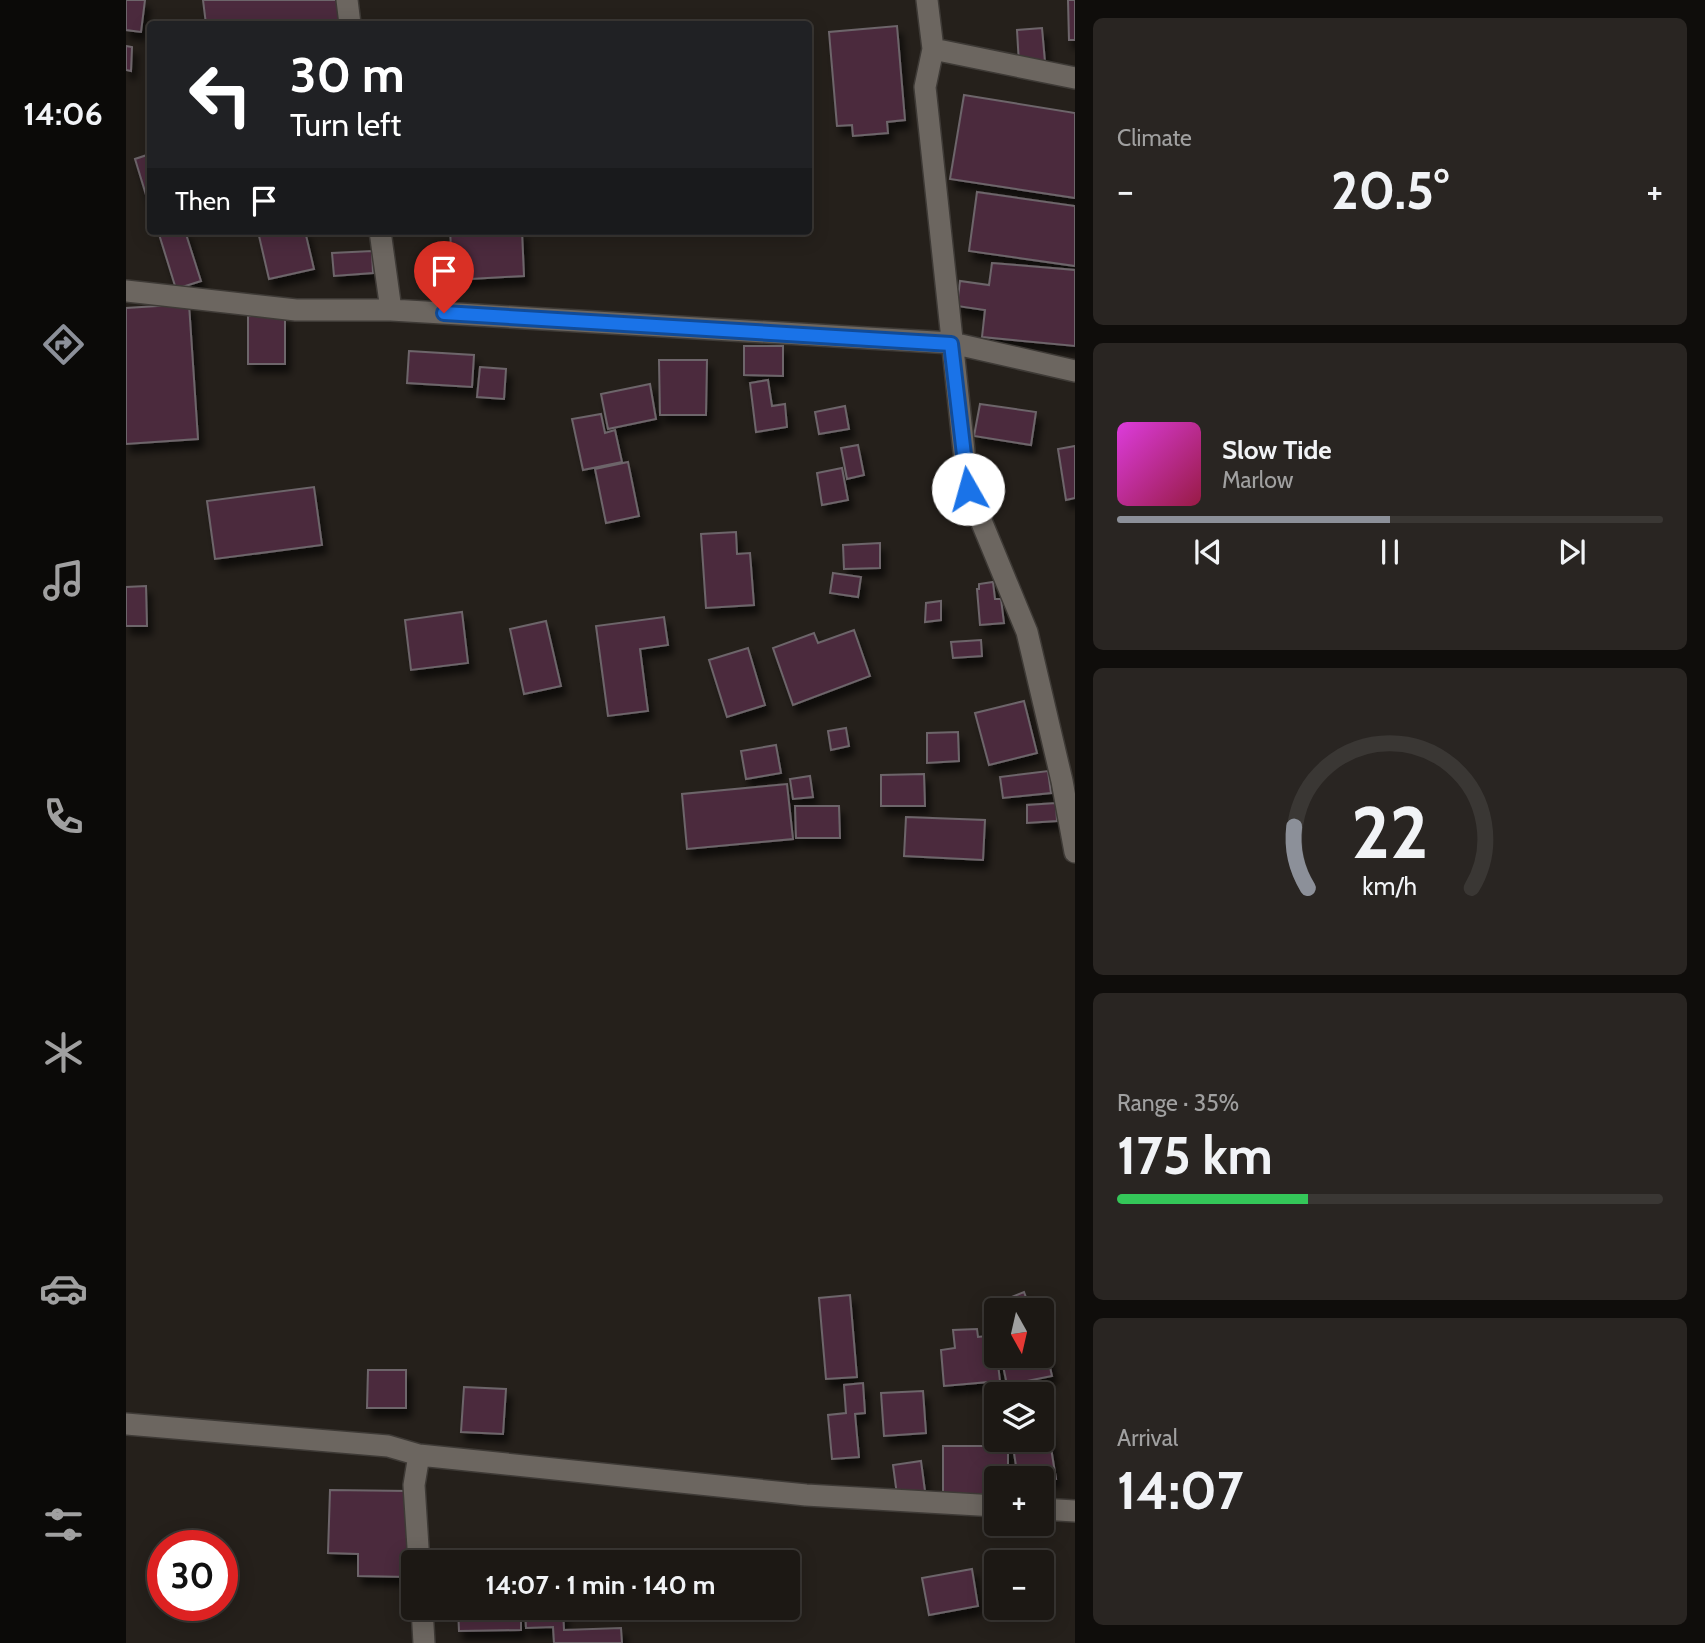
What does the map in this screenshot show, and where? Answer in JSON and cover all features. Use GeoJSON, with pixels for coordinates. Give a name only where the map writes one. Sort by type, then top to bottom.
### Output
{"type":"FeatureCollection","features":[{"type":"Feature","properties":{"kind":"street"},"geometry":{"type":"LineString","coordinates":[[347,0],[350,21]]}},
{"type":"Feature","properties":{"kind":"street"},"geometry":{"type":"LineString","coordinates":[[927,0],[933,49],[925,87],[968,489],[1027,632],[1062,781],[1075,852]]}},
{"type":"Feature","properties":{"kind":"street"},"geometry":{"type":"LineString","coordinates":[[933,49],[1075,78]]}},
{"type":"Feature","properties":{"kind":"street"},"geometry":{"type":"LineString","coordinates":[[381,235],[391,310]]}},
{"type":"Feature","properties":{"kind":"street"},"geometry":{"type":"LineString","coordinates":[[126,292],[296,310],[391,310],[951,344],[1075,370]]}},
{"type":"Feature","properties":{"kind":"street"},"geometry":{"type":"LineString","coordinates":[[126,1424],[388,1446],[419,1455],[806,1495],[984,1505]]}},
{"type":"Feature","properties":{"kind":"street"},"geometry":{"type":"LineString","coordinates":[[418,1550],[414,1485],[419,1455]]}},
{"type":"Feature","properties":{"kind":"street"},"geometry":{"type":"LineString","coordinates":[[1054,1510],[1075,1511]]}},
{"type":"Feature","properties":{"kind":"street"},"geometry":{"type":"LineString","coordinates":[[423,1620],[424,1643]]}},
{"type":"Feature","properties":{"kind":"building"},"geometry":{"type":"Polygon","coordinates":[[[126,0],[145,0],[141,32],[126,30],[126,0]]]}},
{"type":"Feature","properties":{"kind":"building"},"geometry":{"type":"Polygon","coordinates":[[[203,0],[340,0],[343,21],[206,21],[203,0]]]}},
{"type":"Feature","properties":{"kind":"building"},"geometry":{"type":"Polygon","coordinates":[[[1068,0],[1075,0],[1075,40],[1069,40],[1068,0]]]}},
{"type":"Feature","properties":{"kind":"building"},"geometry":{"type":"Polygon","coordinates":[[[897,26],[905,120],[887,122],[888,133],[853,136],[852,125],[837,126],[829,32],[897,26]]]}},
{"type":"Feature","properties":{"kind":"building"},"geometry":{"type":"Polygon","coordinates":[[[1042,28],[1045,62],[1019,64],[1017,30],[1042,28]]]}},
{"type":"Feature","properties":{"kind":"building"},"geometry":{"type":"Polygon","coordinates":[[[126,46],[132,47],[131,71],[126,70],[126,46]]]}},
{"type":"Feature","properties":{"kind":"building"},"geometry":{"type":"Polygon","coordinates":[[[964,95],[1075,113],[1075,198],[950,179],[964,95]]]}},
{"type":"Feature","properties":{"kind":"building"},"geometry":{"type":"Polygon","coordinates":[[[147,155],[147,198],[135,159],[147,155]]]}},
{"type":"Feature","properties":{"kind":"building"},"geometry":{"type":"Polygon","coordinates":[[[977,192],[1075,206],[1075,266],[969,251],[977,192]]]}},
{"type":"Feature","properties":{"kind":"building"},"geometry":{"type":"Polygon","coordinates":[[[159,235],[186,235],[201,281],[176,289],[159,235]]]}},
{"type":"Feature","properties":{"kind":"building"},"geometry":{"type":"Polygon","coordinates":[[[306,235],[314,269],[269,279],[259,236],[306,235]]]}},
{"type":"Feature","properties":{"kind":"building"},"geometry":{"type":"Polygon","coordinates":[[[450,235],[522,235],[524,276],[453,280],[450,235]]]}},
{"type":"Feature","properties":{"kind":"building"},"geometry":{"type":"Polygon","coordinates":[[[372,251],[373,273],[334,276],[332,253],[372,251]]]}},
{"type":"Feature","properties":{"kind":"building"},"geometry":{"type":"Polygon","coordinates":[[[992,263],[1075,270],[1075,346],[982,337],[985,310],[957,306],[960,281],[989,285],[992,263]]]}},
{"type":"Feature","properties":{"kind":"building"},"geometry":{"type":"Polygon","coordinates":[[[189,304],[198,439],[126,444],[126,308],[189,304]]]}},
{"type":"Feature","properties":{"kind":"building"},"geometry":{"type":"Polygon","coordinates":[[[248,316],[285,316],[285,364],[248,364],[248,316]]]}},
{"type":"Feature","properties":{"kind":"building"},"geometry":{"type":"Polygon","coordinates":[[[744,346],[783,346],[783,376],[744,375],[744,346]]]}},
{"type":"Feature","properties":{"kind":"building"},"geometry":{"type":"Polygon","coordinates":[[[409,351],[474,355],[472,387],[407,383],[409,351]]]}},
{"type":"Feature","properties":{"kind":"building"},"geometry":{"type":"Polygon","coordinates":[[[659,360],[707,360],[706,415],[660,415],[659,360]]]}},
{"type":"Feature","properties":{"kind":"building"},"geometry":{"type":"Polygon","coordinates":[[[480,367],[506,369],[504,399],[477,397],[480,367]]]}},
{"type":"Feature","properties":{"kind":"building"},"geometry":{"type":"Polygon","coordinates":[[[768,380],[772,406],[785,404],[787,427],[756,432],[750,383],[768,380]]]}},
{"type":"Feature","properties":{"kind":"building"},"geometry":{"type":"Polygon","coordinates":[[[650,384],[656,419],[608,429],[601,394],[650,384]]]}},
{"type":"Feature","properties":{"kind":"building"},"geometry":{"type":"Polygon","coordinates":[[[980,404],[1036,412],[1031,445],[974,436],[980,404]]]}},
{"type":"Feature","properties":{"kind":"building"},"geometry":{"type":"Polygon","coordinates":[[[845,406],[849,429],[819,434],[815,412],[845,406]]]}},
{"type":"Feature","properties":{"kind":"building"},"geometry":{"type":"Polygon","coordinates":[[[601,414],[605,433],[615,430],[622,462],[583,470],[572,419],[601,414]]]}},
{"type":"Feature","properties":{"kind":"building"},"geometry":{"type":"Polygon","coordinates":[[[858,445],[864,475],[847,479],[841,448],[858,445]]]}},
{"type":"Feature","properties":{"kind":"building"},"geometry":{"type":"Polygon","coordinates":[[[1075,446],[1075,498],[1066,500],[1058,449],[1075,446]]]}},
{"type":"Feature","properties":{"kind":"building"},"geometry":{"type":"Polygon","coordinates":[[[628,462],[639,516],[606,523],[595,469],[628,462]]]}},
{"type":"Feature","properties":{"kind":"building"},"geometry":{"type":"Polygon","coordinates":[[[842,468],[848,500],[822,505],[817,473],[842,468]]]}},
{"type":"Feature","properties":{"kind":"building"},"geometry":{"type":"Polygon","coordinates":[[[314,487],[322,545],[215,559],[207,501],[314,487]]]}},
{"type":"Feature","properties":{"kind":"building"},"geometry":{"type":"Polygon","coordinates":[[[736,532],[737,554],[750,553],[754,605],[706,608],[701,534],[736,532]]]}},
{"type":"Feature","properties":{"kind":"building"},"geometry":{"type":"Polygon","coordinates":[[[880,543],[880,568],[844,569],[843,545],[880,543]]]}},
{"type":"Feature","properties":{"kind":"building"},"geometry":{"type":"Polygon","coordinates":[[[833,573],[861,577],[858,597],[830,593],[833,573]]]}},
{"type":"Feature","properties":{"kind":"building"},"geometry":{"type":"Polygon","coordinates":[[[993,582],[995,599],[1001,599],[1004,623],[980,625],[977,589],[979,584],[993,582]]]}},
{"type":"Feature","properties":{"kind":"building"},"geometry":{"type":"Polygon","coordinates":[[[146,586],[147,626],[126,626],[126,587],[146,586]]]}},
{"type":"Feature","properties":{"kind":"building"},"geometry":{"type":"Polygon","coordinates":[[[941,601],[941,620],[925,622],[926,603],[941,601]]]}},
{"type":"Feature","properties":{"kind":"building"},"geometry":{"type":"Polygon","coordinates":[[[462,612],[468,663],[411,670],[405,620],[462,612]]]}},
{"type":"Feature","properties":{"kind":"building"},"geometry":{"type":"Polygon","coordinates":[[[664,617],[668,645],[640,649],[648,711],[608,716],[596,626],[664,617]]]}},
{"type":"Feature","properties":{"kind":"building"},"geometry":{"type":"Polygon","coordinates":[[[546,621],[561,686],[524,694],[510,629],[546,621]]]}},
{"type":"Feature","properties":{"kind":"building"},"geometry":{"type":"Polygon","coordinates":[[[854,630],[870,676],[793,705],[773,648],[814,633],[818,643],[854,630]]]}},
{"type":"Feature","properties":{"kind":"building"},"geometry":{"type":"Polygon","coordinates":[[[981,640],[982,656],[953,658],[951,642],[981,640]]]}},
{"type":"Feature","properties":{"kind":"building"},"geometry":{"type":"Polygon","coordinates":[[[748,648],[765,705],[727,717],[709,660],[748,648]]]}},
{"type":"Feature","properties":{"kind":"building"},"geometry":{"type":"Polygon","coordinates":[[[1024,701],[1037,753],[989,765],[975,713],[1024,701]]]}},
{"type":"Feature","properties":{"kind":"building"},"geometry":{"type":"Polygon","coordinates":[[[846,728],[849,746],[831,750],[828,731],[846,728]]]}},
{"type":"Feature","properties":{"kind":"building"},"geometry":{"type":"Polygon","coordinates":[[[958,732],[959,761],[927,763],[927,733],[958,732]]]}},
{"type":"Feature","properties":{"kind":"building"},"geometry":{"type":"Polygon","coordinates":[[[776,745],[781,773],[746,779],[741,751],[776,745]]]}},
{"type":"Feature","properties":{"kind":"building"},"geometry":{"type":"Polygon","coordinates":[[[1048,771],[1051,793],[1003,798],[1000,777],[1048,771]]]}},
{"type":"Feature","properties":{"kind":"building"},"geometry":{"type":"Polygon","coordinates":[[[924,774],[925,806],[881,806],[881,775],[924,774]]]}},
{"type":"Feature","properties":{"kind":"building"},"geometry":{"type":"Polygon","coordinates":[[[810,776],[813,797],[793,799],[790,779],[810,776]]]}},
{"type":"Feature","properties":{"kind":"building"},"geometry":{"type":"Polygon","coordinates":[[[787,784],[793,839],[687,849],[682,794],[787,784]]]}},
{"type":"Feature","properties":{"kind":"building"},"geometry":{"type":"Polygon","coordinates":[[[1056,803],[1057,821],[1027,823],[1027,805],[1056,803]]]}},
{"type":"Feature","properties":{"kind":"building"},"geometry":{"type":"Polygon","coordinates":[[[795,806],[839,806],[840,838],[796,838],[795,806]]]}},
{"type":"Feature","properties":{"kind":"building"},"geometry":{"type":"Polygon","coordinates":[[[906,817],[985,820],[983,860],[904,856],[906,817]]]}},
{"type":"Feature","properties":{"kind":"building"},"geometry":{"type":"Polygon","coordinates":[[[1024,1292],[1026,1298],[1009,1298],[1024,1292]]]}},
{"type":"Feature","properties":{"kind":"building"},"geometry":{"type":"Polygon","coordinates":[[[850,1295],[857,1377],[826,1379],[819,1298],[850,1295]]]}},
{"type":"Feature","properties":{"kind":"building"},"geometry":{"type":"Polygon","coordinates":[[[977,1329],[978,1337],[984,1336],[984,1368],[998,1368],[1000,1381],[944,1386],[941,1350],[955,1348],[953,1330],[977,1329]]]}},
{"type":"Feature","properties":{"kind":"building"},"geometry":{"type":"Polygon","coordinates":[[[1003,1368],[1050,1368],[1052,1376],[1022,1382],[1006,1382],[1003,1368]]]}},
{"type":"Feature","properties":{"kind":"building"},"geometry":{"type":"Polygon","coordinates":[[[368,1370],[406,1370],[406,1408],[367,1408],[368,1370]]]}},
{"type":"Feature","properties":{"kind":"building"},"geometry":{"type":"Polygon","coordinates":[[[863,1383],[865,1413],[855,1414],[859,1457],[832,1459],[828,1415],[846,1413],[844,1385],[863,1383]]]}},
{"type":"Feature","properties":{"kind":"building"},"geometry":{"type":"Polygon","coordinates":[[[464,1387],[506,1389],[503,1434],[461,1432],[464,1387]]]}},
{"type":"Feature","properties":{"kind":"building"},"geometry":{"type":"Polygon","coordinates":[[[923,1391],[926,1433],[884,1436],[881,1393],[923,1391]]]}},
{"type":"Feature","properties":{"kind":"building"},"geometry":{"type":"Polygon","coordinates":[[[943,1446],[984,1446],[984,1452],[1008,1452],[1008,1466],[984,1466],[984,1494],[943,1494],[943,1446]]]}},
{"type":"Feature","properties":{"kind":"building"},"geometry":{"type":"Polygon","coordinates":[[[1014,1452],[1052,1452],[1054,1466],[1016,1466],[1014,1452]]]}},
{"type":"Feature","properties":{"kind":"building"},"geometry":{"type":"Polygon","coordinates":[[[921,1461],[925,1491],[897,1495],[893,1465],[921,1461]]]}},
{"type":"Feature","properties":{"kind":"building"},"geometry":{"type":"Polygon","coordinates":[[[330,1490],[410,1491],[409,1550],[401,1550],[401,1577],[358,1576],[358,1554],[328,1553],[330,1490]]]}},
{"type":"Feature","properties":{"kind":"building"},"geometry":{"type":"Polygon","coordinates":[[[972,1569],[978,1606],[929,1615],[922,1578],[972,1569]]]}},
{"type":"Feature","properties":{"kind":"building"},"geometry":{"type":"Polygon","coordinates":[[[459,1620],[521,1620],[521,1630],[459,1631],[459,1620]]]}},
{"type":"Feature","properties":{"kind":"building"},"geometry":{"type":"Polygon","coordinates":[[[526,1620],[564,1620],[564,1630],[621,1628],[622,1643],[554,1643],[553,1627],[526,1628],[526,1620]]]}},
{"type":"Feature","properties":{"kind":"route"},"geometry":{"type":"LineString","coordinates":[[444,313],[951,344],[968,489]]}}]}
